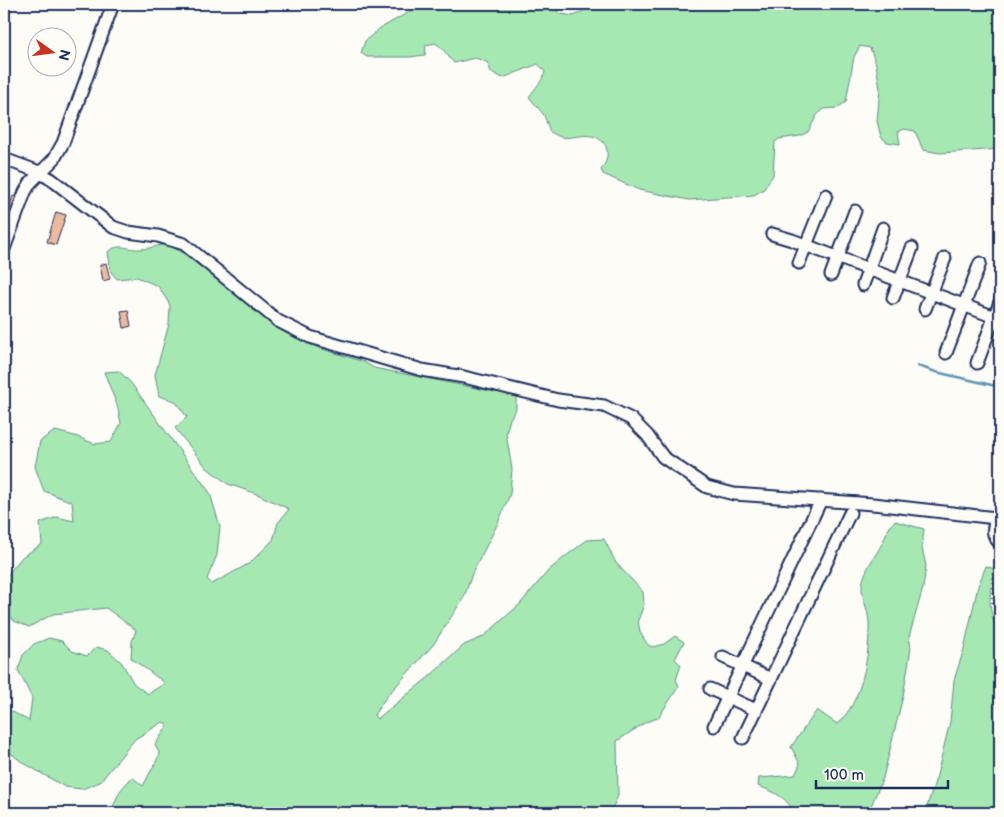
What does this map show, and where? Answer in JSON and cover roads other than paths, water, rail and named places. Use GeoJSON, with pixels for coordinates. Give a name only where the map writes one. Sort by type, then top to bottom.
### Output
{"type":"FeatureCollection","features":[{"type":"Feature","properties":{"kind":"street"},"geometry":{"type":"LineString","coordinates":[[4,249],[25,192],[31,182],[54,159],[63,144],[114,4]]}},
{"type":"Feature","properties":{"kind":"street"},"geometry":{"type":"LineString","coordinates":[[4,159],[40,173],[69,192],[114,227],[128,232],[158,236],[184,244],[278,321],[310,338],[422,370],[464,377],[558,400],[604,406],[631,419],[648,435],[663,457],[707,487],[734,494],[998,515],[992,530],[995,539],[1000,543]]}},
{"type":"Feature","properties":{"kind":"street"},"geometry":{"type":"LineString","coordinates":[[799,263],[826,194]]}},
{"type":"Feature","properties":{"kind":"street"},"geometry":{"type":"LineString","coordinates":[[831,275],[855,211]]}},
{"type":"Feature","properties":{"kind":"street"},"geometry":{"type":"LineString","coordinates":[[863,285],[883,228]]}},
{"type":"Feature","properties":{"kind":"street"},"geometry":{"type":"LineString","coordinates":[[772,234],[806,245],[997,318]]}},
{"type":"Feature","properties":{"kind":"street"},"geometry":{"type":"LineString","coordinates":[[893,298],[912,248]]}},
{"type":"Feature","properties":{"kind":"street"},"geometry":{"type":"LineString","coordinates":[[925,309],[945,258]]}},
{"type":"Feature","properties":{"kind":"street"},"geometry":{"type":"LineString","coordinates":[[946,352],[980,263]]}},
{"type":"Feature","properties":{"kind":"street"},"geometry":{"type":"LineString","coordinates":[[977,364],[997,318],[1000,302]]}},
{"type":"Feature","properties":{"kind":"street"},"geometry":{"type":"LineString","coordinates":[[714,726],[821,500]]}},
{"type":"Feature","properties":{"kind":"street"},"geometry":{"type":"LineString","coordinates":[[743,738],[850,513]]}},
{"type":"Feature","properties":{"kind":"street"},"geometry":{"type":"LineString","coordinates":[[723,657],[771,679]]}},
{"type":"Feature","properties":{"kind":"street"},"geometry":{"type":"LineString","coordinates":[[710,689],[756,710]]}},
{"type":"Feature","properties":{"kind":"waterway"},"geometry":{"type":"LineString","coordinates":[[918,366],[1000,387]]}}]}
